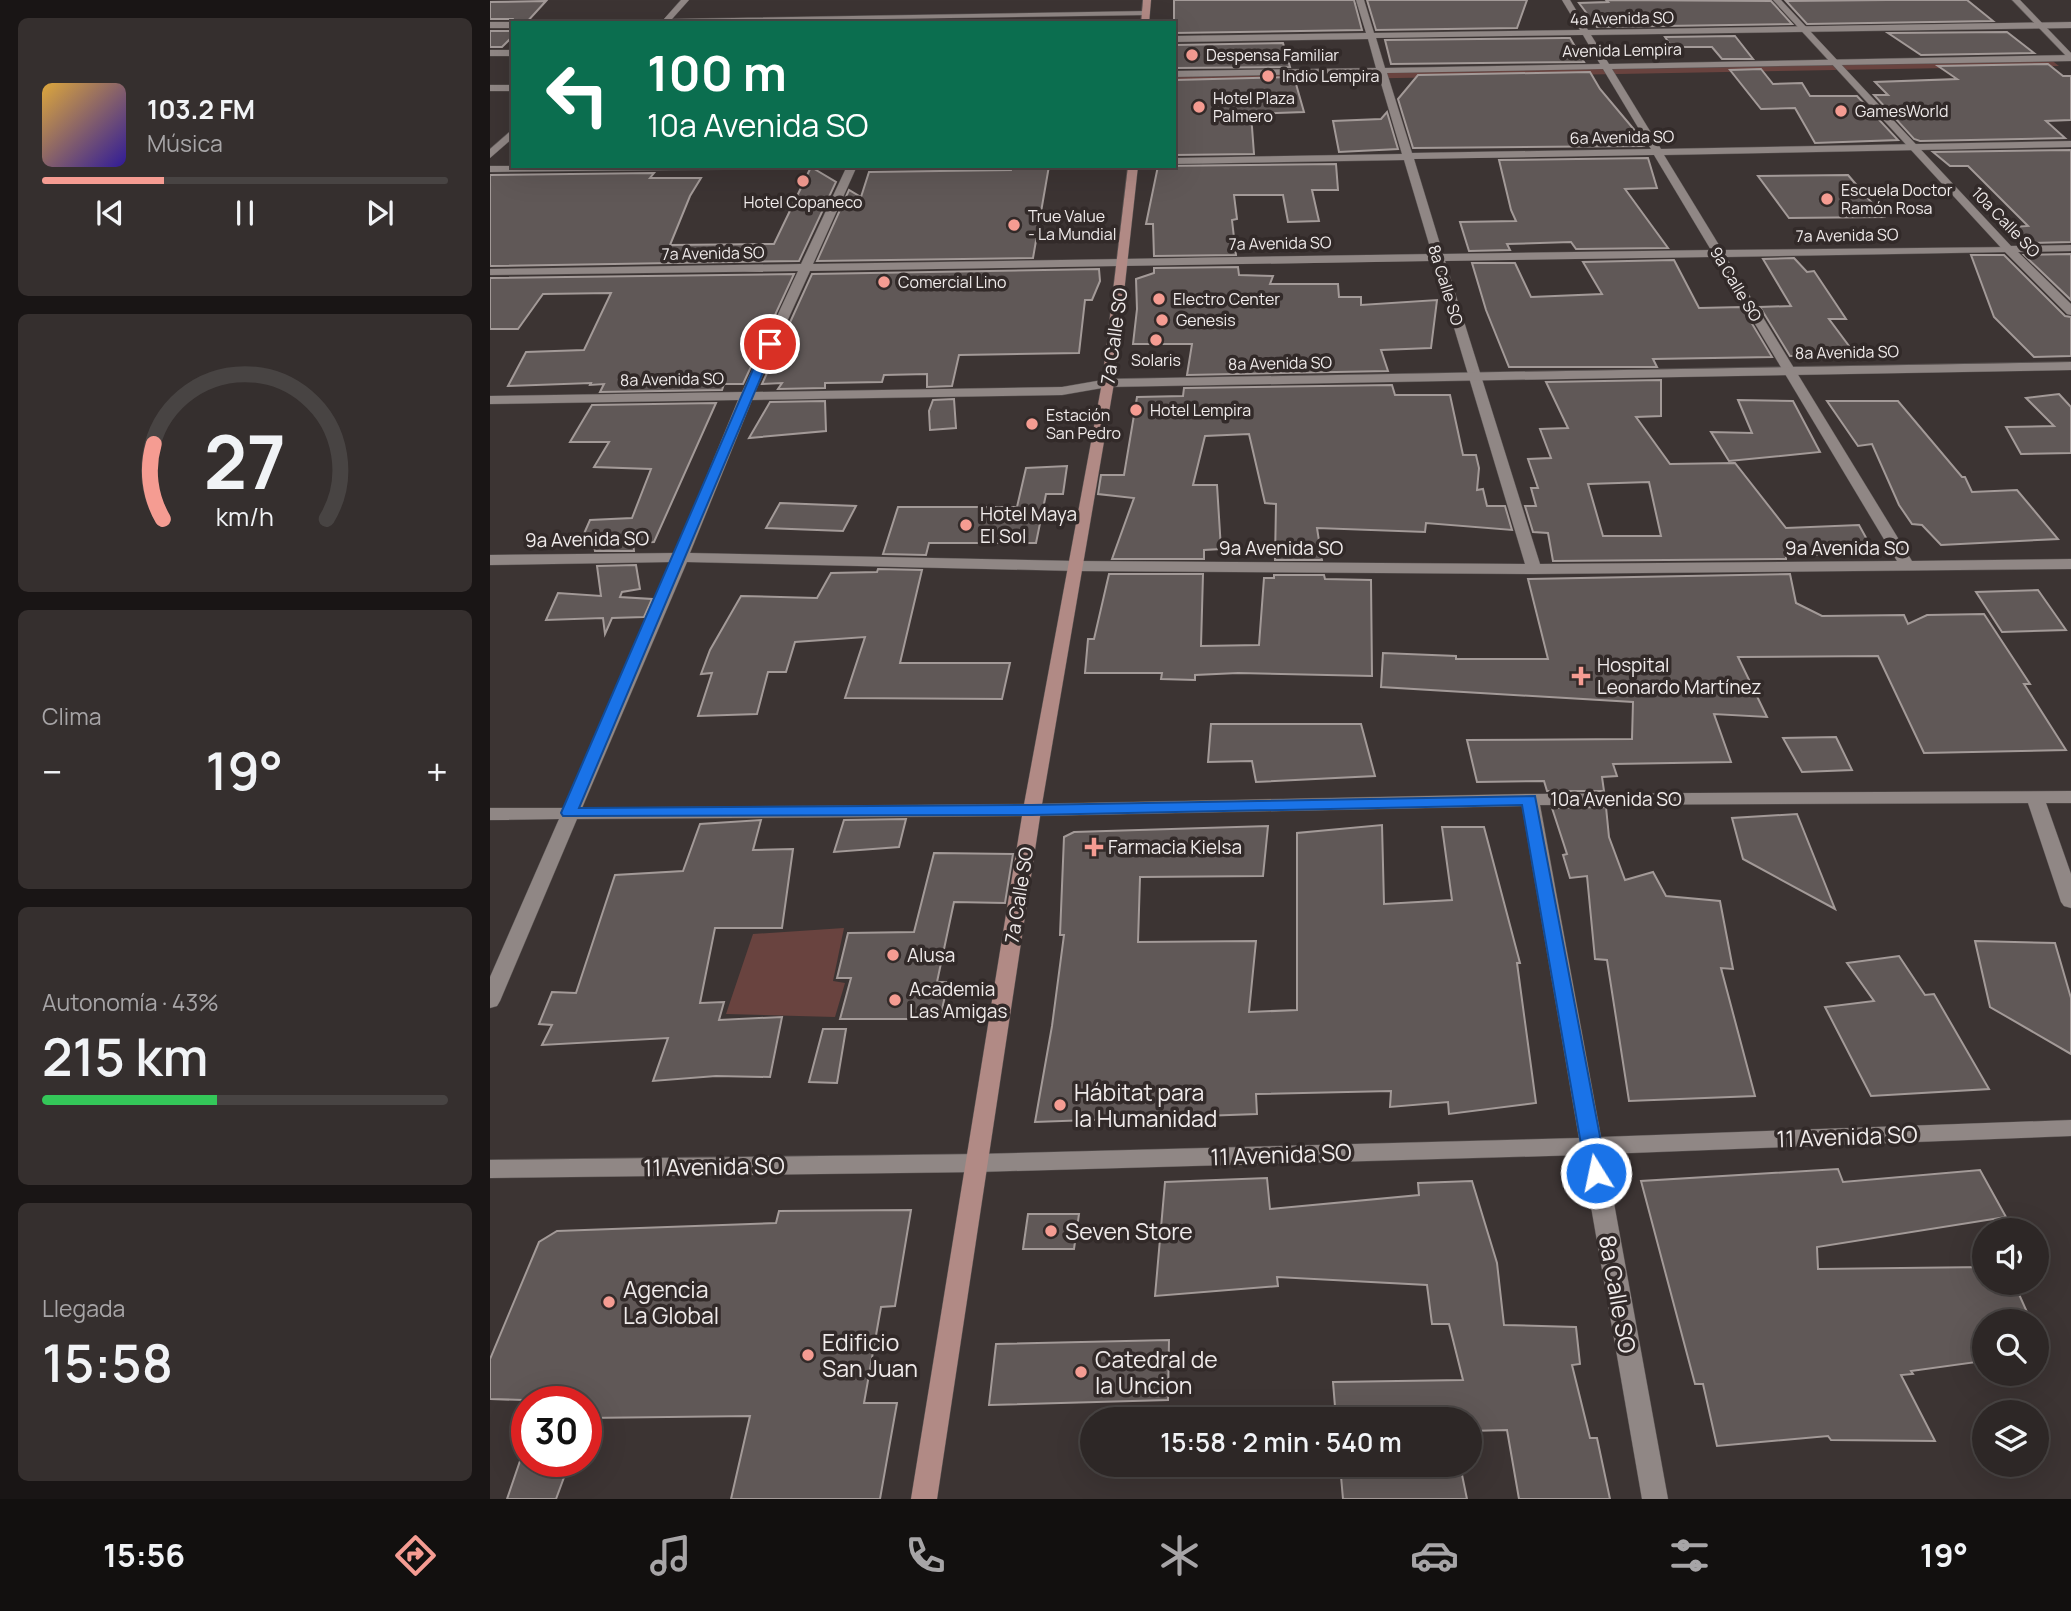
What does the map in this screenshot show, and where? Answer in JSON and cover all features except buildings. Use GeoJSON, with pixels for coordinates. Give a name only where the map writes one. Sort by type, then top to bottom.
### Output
{"type":"FeatureCollection","features":[{"type":"Feature","properties":{"kind":"main road"},"geometry":{"type":"LineString","coordinates":[[1146,18],[1147,0]]}},
{"type":"Feature","properties":{"kind":"main road","name":"7a Calle SO"},"geometry":{"type":"LineString","coordinates":[[925,1499],[1032,810],[1108,383],[1133,168]]}},
{"type":"Feature","properties":{"kind":"street"},"geometry":{"type":"LineString","coordinates":[[666,21],[685,0]]}},
{"type":"Feature","properties":{"kind":"street","name":"8a Calle SO"},"geometry":{"type":"LineString","coordinates":[[1360,0],[1534,569]]}},
{"type":"Feature","properties":{"kind":"street","name":"9a Calle SO"},"geometry":{"type":"LineString","coordinates":[[1566,0],[1908,567]]}},
{"type":"Feature","properties":{"kind":"street","name":"10a Calle SO"},"geometry":{"type":"LineString","coordinates":[[1777,0],[2008,248],[2071,311]]}},
{"type":"Feature","properties":{"kind":"street"},"geometry":{"type":"LineString","coordinates":[[2015,0],[2071,58]]}},
{"type":"Feature","properties":{"kind":"street"},"geometry":{"type":"LineString","coordinates":[[707,21],[917,16],[1146,18]]}},
{"type":"Feature","properties":{"kind":"street"},"geometry":{"type":"LineString","coordinates":[[490,25],[511,24]]}},
{"type":"Feature","properties":{"kind":"street","name":"4a Avenida SO"},"geometry":{"type":"LineString","coordinates":[[1176,39],[2071,25]]}},
{"type":"Feature","properties":{"kind":"street"},"geometry":{"type":"LineString","coordinates":[[490,53],[511,53]]}},
{"type":"Feature","properties":{"kind":"street","name":"Avenida Lempira"},"geometry":{"type":"LineString","coordinates":[[1176,74],[1383,76],[1606,66],[2071,58]]}},
{"type":"Feature","properties":{"kind":"street"},"geometry":{"type":"LineString","coordinates":[[1833,75],[1859,74]]}},
{"type":"Feature","properties":{"kind":"street","name":"Avenida Lempira"},"geometry":{"type":"LineString","coordinates":[[1383,76],[1398,82]]}},
{"type":"Feature","properties":{"kind":"street","name":"Avenida Lempira"},"geometry":{"type":"LineString","coordinates":[[1372,82],[1383,76]]}},
{"type":"Feature","properties":{"kind":"street","name":"Avenida Lempira"},"geometry":{"type":"LineString","coordinates":[[1600,78],[1626,78]]}},
{"type":"Feature","properties":{"kind":"street"},"geometry":{"type":"LineString","coordinates":[[490,88],[511,88]]}},
{"type":"Feature","properties":{"kind":"street"},"geometry":{"type":"LineString","coordinates":[[490,155],[511,134]]}},
{"type":"Feature","properties":{"kind":"street","name":"6a Avenida SO"},"geometry":{"type":"LineString","coordinates":[[1176,161],[2071,145]]}},
{"type":"Feature","properties":{"kind":"street"},"geometry":{"type":"LineString","coordinates":[[490,169],[585,168]]}},
{"type":"Feature","properties":{"kind":"street"},"geometry":{"type":"LineString","coordinates":[[490,1000],[681,557],[747,396],[851,168]]}},
{"type":"Feature","properties":{"kind":"street","name":"7a Avenida SO"},"geometry":{"type":"LineString","coordinates":[[490,272],[2071,247]]}},
{"type":"Feature","properties":{"kind":"street","name":"8a Avenida SO"},"geometry":{"type":"LineString","coordinates":[[490,400],[1062,391],[1108,383],[2071,366]]}},
{"type":"Feature","properties":{"kind":"street","name":"9a Avenida SO"},"geometry":{"type":"LineString","coordinates":[[490,560],[681,557],[1076,566],[1534,569],[2071,564]]}},
{"type":"Feature","properties":{"kind":"street"},"geometry":{"type":"LineString","coordinates":[[2035,797],[2071,902]]}},
{"type":"Feature","properties":{"kind":"street","name":"10a Avenida SO"},"geometry":{"type":"LineString","coordinates":[[490,814],[1032,810],[1530,800],[2071,797]]}},
{"type":"Feature","properties":{"kind":"street","name":"8a Calle SO"},"geometry":{"type":"LineString","coordinates":[[1530,800],[1655,1499]]}},
{"type":"Feature","properties":{"kind":"street","name":"11 Avenida SO"},"geometry":{"type":"LineString","coordinates":[[490,1169],[978,1163],[1592,1146],[2071,1128]]}},
{"type":"Feature","properties":{"kind":"shaded area"},"geometry":{"type":"Polygon","coordinates":[[[2050,59],[2059,66],[1176,82],[1176,75],[2050,59]]]}},
{"type":"Feature","properties":{"kind":"shaded area"},"geometry":{"type":"Polygon","coordinates":[[[844,928],[833,981],[845,983],[835,1017],[726,1014],[753,934],[844,928]]]}},
{"type":"Feature","properties":{"kind":"place","name":"Despensa Familiar"},"geometry":{"type":"Point","coordinates":[1192,55]}},
{"type":"Feature","properties":{"kind":"place","name":"Indio Lempira"},"geometry":{"type":"Point","coordinates":[1268,76]}},
{"type":"Feature","properties":{"kind":"place","name":"Hotel Plaza Palmero"},"geometry":{"type":"Point","coordinates":[1199,107]}},
{"type":"Feature","properties":{"kind":"place","name":"GamesWorld"},"geometry":{"type":"Point","coordinates":[1841,111]}},
{"type":"Feature","properties":{"kind":"place","name":"Hotel Copaneco"},"geometry":{"type":"Point","coordinates":[803,181]}},
{"type":"Feature","properties":{"kind":"place","name":"Escuela Doctor Ramón Rosa"},"geometry":{"type":"Point","coordinates":[1827,199]}},
{"type":"Feature","properties":{"kind":"place","name":"True Value - La Mundial"},"geometry":{"type":"Point","coordinates":[1014,225]}},
{"type":"Feature","properties":{"kind":"place","name":"Comercial Lino"},"geometry":{"type":"Point","coordinates":[884,282]}},
{"type":"Feature","properties":{"kind":"place","name":"Electro Center"},"geometry":{"type":"Point","coordinates":[1159,299]}},
{"type":"Feature","properties":{"kind":"place","name":"Genesis"},"geometry":{"type":"Point","coordinates":[1162,320]}},
{"type":"Feature","properties":{"kind":"place","name":"Solaris"},"geometry":{"type":"Point","coordinates":[1156,340]}},
{"type":"Feature","properties":{"kind":"place","name":"Hotel Lempira"},"geometry":{"type":"Point","coordinates":[1136,410]}},
{"type":"Feature","properties":{"kind":"place","name":"Estación San Pedro"},"geometry":{"type":"Point","coordinates":[1032,424]}},
{"type":"Feature","properties":{"kind":"place","name":"Hotel Maya El Sol"},"geometry":{"type":"Point","coordinates":[966,525]}},
{"type":"Feature","properties":{"kind":"place","name":"Hospital Leonardo Martínez"},"geometry":{"type":"Point","coordinates":[1581,676]}},
{"type":"Feature","properties":{"kind":"place","name":"Farmacia Kielsa"},"geometry":{"type":"Point","coordinates":[1094,847]}},
{"type":"Feature","properties":{"kind":"place","name":"Alusa"},"geometry":{"type":"Point","coordinates":[893,955]}},
{"type":"Feature","properties":{"kind":"place","name":"Academia Las Amigas"},"geometry":{"type":"Point","coordinates":[895,1000]}},
{"type":"Feature","properties":{"kind":"place","name":"Hábitat para la Humanidad"},"geometry":{"type":"Point","coordinates":[1060,1105]}},
{"type":"Feature","properties":{"kind":"place","name":"Seven Store"},"geometry":{"type":"Point","coordinates":[1051,1231]}},
{"type":"Feature","properties":{"kind":"place","name":"Agencia La Global"},"geometry":{"type":"Point","coordinates":[609,1302]}},
{"type":"Feature","properties":{"kind":"place","name":"Edificio San Juan"},"geometry":{"type":"Point","coordinates":[808,1355]}},
{"type":"Feature","properties":{"kind":"place","name":"Catedral de la Uncion"},"geometry":{"type":"Point","coordinates":[1081,1372]}},
{"type":"Feature","properties":{"kind":"route"},"geometry":{"type":"LineString","coordinates":[[770,344],[681,557],[569,813],[1032,810],[1530,800],[1596,1173]]}}]}
